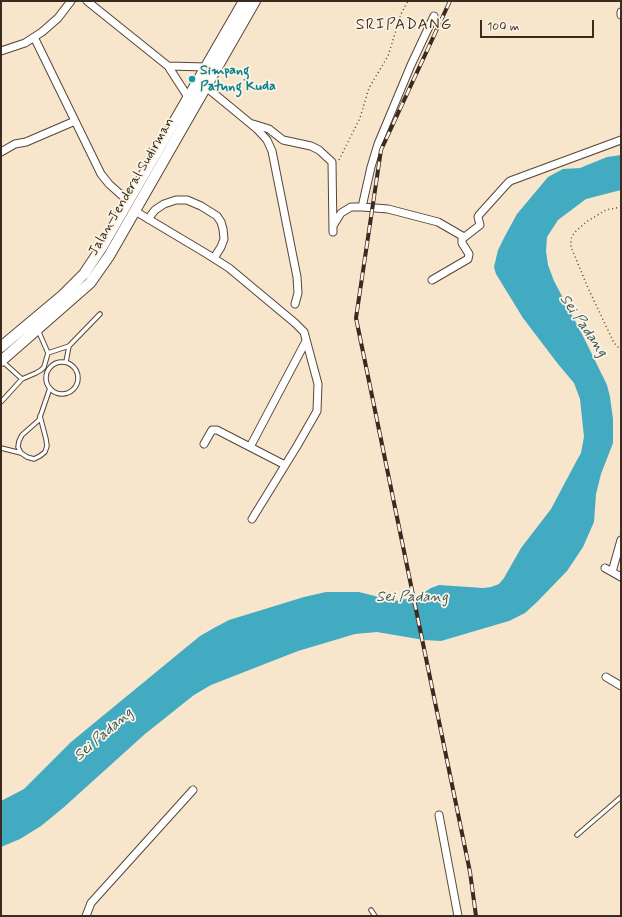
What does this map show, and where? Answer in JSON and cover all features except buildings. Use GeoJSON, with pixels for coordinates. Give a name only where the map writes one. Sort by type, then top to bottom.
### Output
{"type":"FeatureCollection","features":[{"type":"Feature","properties":{"kind":"main road","name":"Jalan Jenderal Sudirman"},"geometry":{"type":"LineString","coordinates":[[1,361],[90,283],[109,256],[135,211],[244,1]]}},
{"type":"Feature","properties":{"kind":"main road","name":"Jalan Jenderal Sudirman"},"geometry":{"type":"LineString","coordinates":[[1,347],[63,295],[84,274],[102,248],[128,201],[193,100],[206,86],[210,69],[255,1]]}},
{"type":"Feature","properties":{"kind":"street"},"geometry":{"type":"LineString","coordinates":[[1,51],[25,43],[42,32],[58,18],[71,1]]}},
{"type":"Feature","properties":{"kind":"street"},"geometry":{"type":"LineString","coordinates":[[87,1],[168,66],[193,100]]}},
{"type":"Feature","properties":{"kind":"street"},"geometry":{"type":"LineString","coordinates":[[362,206],[378,144],[411,65],[434,16]]}},
{"type":"Feature","properties":{"kind":"street"},"geometry":{"type":"LineString","coordinates":[[34,37],[101,174],[128,201]]}},
{"type":"Feature","properties":{"kind":"street"},"geometry":{"type":"LineString","coordinates":[[168,66],[210,69]]}},
{"type":"Feature","properties":{"kind":"street"},"geometry":{"type":"LineString","coordinates":[[206,86],[250,123],[267,140],[272,151],[297,277],[298,294],[295,304]]}},
{"type":"Feature","properties":{"kind":"street"},"geometry":{"type":"LineString","coordinates":[[1,152],[15,144],[26,142],[75,122]]}},
{"type":"Feature","properties":{"kind":"street"},"geometry":{"type":"LineString","coordinates":[[250,123],[268,129],[283,140],[311,146],[319,150],[332,162],[333,229],[341,213],[351,207],[362,206],[388,209],[438,222],[464,237]]}},
{"type":"Feature","properties":{"kind":"street"},"geometry":{"type":"LineString","coordinates":[[432,280],[468,259],[469,254],[462,242],[464,237],[480,225],[478,218],[479,214],[510,181],[621,140]]}},
{"type":"Feature","properties":{"kind":"street"},"geometry":{"type":"LineString","coordinates":[[148,219],[155,210],[164,204],[176,200],[187,200],[201,206],[217,216],[223,229],[224,239],[214,258]]}},
{"type":"Feature","properties":{"kind":"street"},"geometry":{"type":"LineString","coordinates":[[135,211],[229,268],[304,332],[318,384],[316,411],[297,446],[252,519]]}},
{"type":"Feature","properties":{"kind":"street"},"geometry":{"type":"LineString","coordinates":[[250,447],[306,341]]}},
{"type":"Feature","properties":{"kind":"street"},"geometry":{"type":"LineString","coordinates":[[204,444],[212,430],[217,430],[285,465]]}},
{"type":"Feature","properties":{"kind":"street"},"geometry":{"type":"LineString","coordinates":[[612,572],[621,540]]}},
{"type":"Feature","properties":{"kind":"street"},"geometry":{"type":"LineString","coordinates":[[605,568],[621,577]]}},
{"type":"Feature","properties":{"kind":"street"},"geometry":{"type":"LineString","coordinates":[[606,677],[621,686]]}},
{"type":"Feature","properties":{"kind":"street"},"geometry":{"type":"LineString","coordinates":[[86,916],[91,903],[193,790]]}},
{"type":"Feature","properties":{"kind":"street"},"geometry":{"type":"LineString","coordinates":[[439,815],[458,916]]}},
{"type":"Feature","properties":{"kind":"lane"},"geometry":{"type":"LineString","coordinates":[[48,353],[69,346],[100,314]]}},
{"type":"Feature","properties":{"kind":"lane"},"geometry":{"type":"LineString","coordinates":[[38,329],[48,353],[44,367],[46,382],[50,388],[54,392],[67,394],[76,386],[78,380],[76,368],[71,364],[60,361],[51,366],[46,375]]}},
{"type":"Feature","properties":{"kind":"lane"},"geometry":{"type":"LineString","coordinates":[[66,362],[69,346]]}},
{"type":"Feature","properties":{"kind":"lane"},"geometry":{"type":"LineString","coordinates":[[1,361],[22,379]]}},
{"type":"Feature","properties":{"kind":"lane"},"geometry":{"type":"LineString","coordinates":[[1,402],[22,379],[36,374],[44,367]]}},
{"type":"Feature","properties":{"kind":"lane"},"geometry":{"type":"LineString","coordinates":[[21,453],[18,447],[22,434],[35,424],[40,416],[50,388]]}},
{"type":"Feature","properties":{"kind":"lane"},"geometry":{"type":"LineString","coordinates":[[1,448],[21,453],[34,459],[40,456],[47,446],[40,416]]}},
{"type":"Feature","properties":{"kind":"lane"},"geometry":{"type":"LineString","coordinates":[[577,835],[621,797]]}},
{"type":"Feature","properties":{"kind":"lane"},"geometry":{"type":"LineString","coordinates":[[371,910],[374,916]]}},
{"type":"Feature","properties":{"kind":"path"},"geometry":{"type":"LineString","coordinates":[[332,162],[340,160],[360,118],[369,88],[388,56],[401,14],[408,1]]}},
{"type":"Feature","properties":{"kind":"path"},"geometry":{"type":"LineString","coordinates":[[621,207],[606,210],[586,222],[574,233],[571,239],[571,247],[588,288],[614,343],[621,350]]}},
{"type":"Feature","properties":{"kind":"water","name":"Sei Padang"},"geometry":{"type":"Polygon","coordinates":[[[621,155],[621,190],[586,199],[558,220],[547,237],[546,251],[548,265],[554,281],[607,385],[613,419],[613,443],[601,474],[596,494],[594,522],[583,547],[567,571],[525,613],[509,621],[441,641],[424,640],[377,632],[355,634],[298,651],[211,685],[194,695],[145,734],[41,826],[20,839],[1,847],[1,801],[24,789],[71,742],[200,636],[229,620],[304,597],[326,592],[359,592],[394,601],[417,597],[439,585],[483,588],[499,584],[521,548],[551,509],[581,453],[584,437],[580,399],[574,383],[523,318],[496,274],[494,267],[498,250],[517,214],[548,177],[563,169],[580,168],[607,157],[621,155]]]}},
{"type":"Feature","properties":{"kind":"railway"},"geometry":{"type":"LineString","coordinates":[[450,1],[381,150],[356,318],[470,872],[476,916]]}},
{"type":"Feature","properties":{"kind":"place","name":"Simpang Patung Kuda"},"geometry":{"type":"Point","coordinates":[192,79]}},
{"type":"Feature","properties":{"kind":"district","name":"SRIPADANG"},"geometry":{"type":"Point","coordinates":[404,26]}}]}
